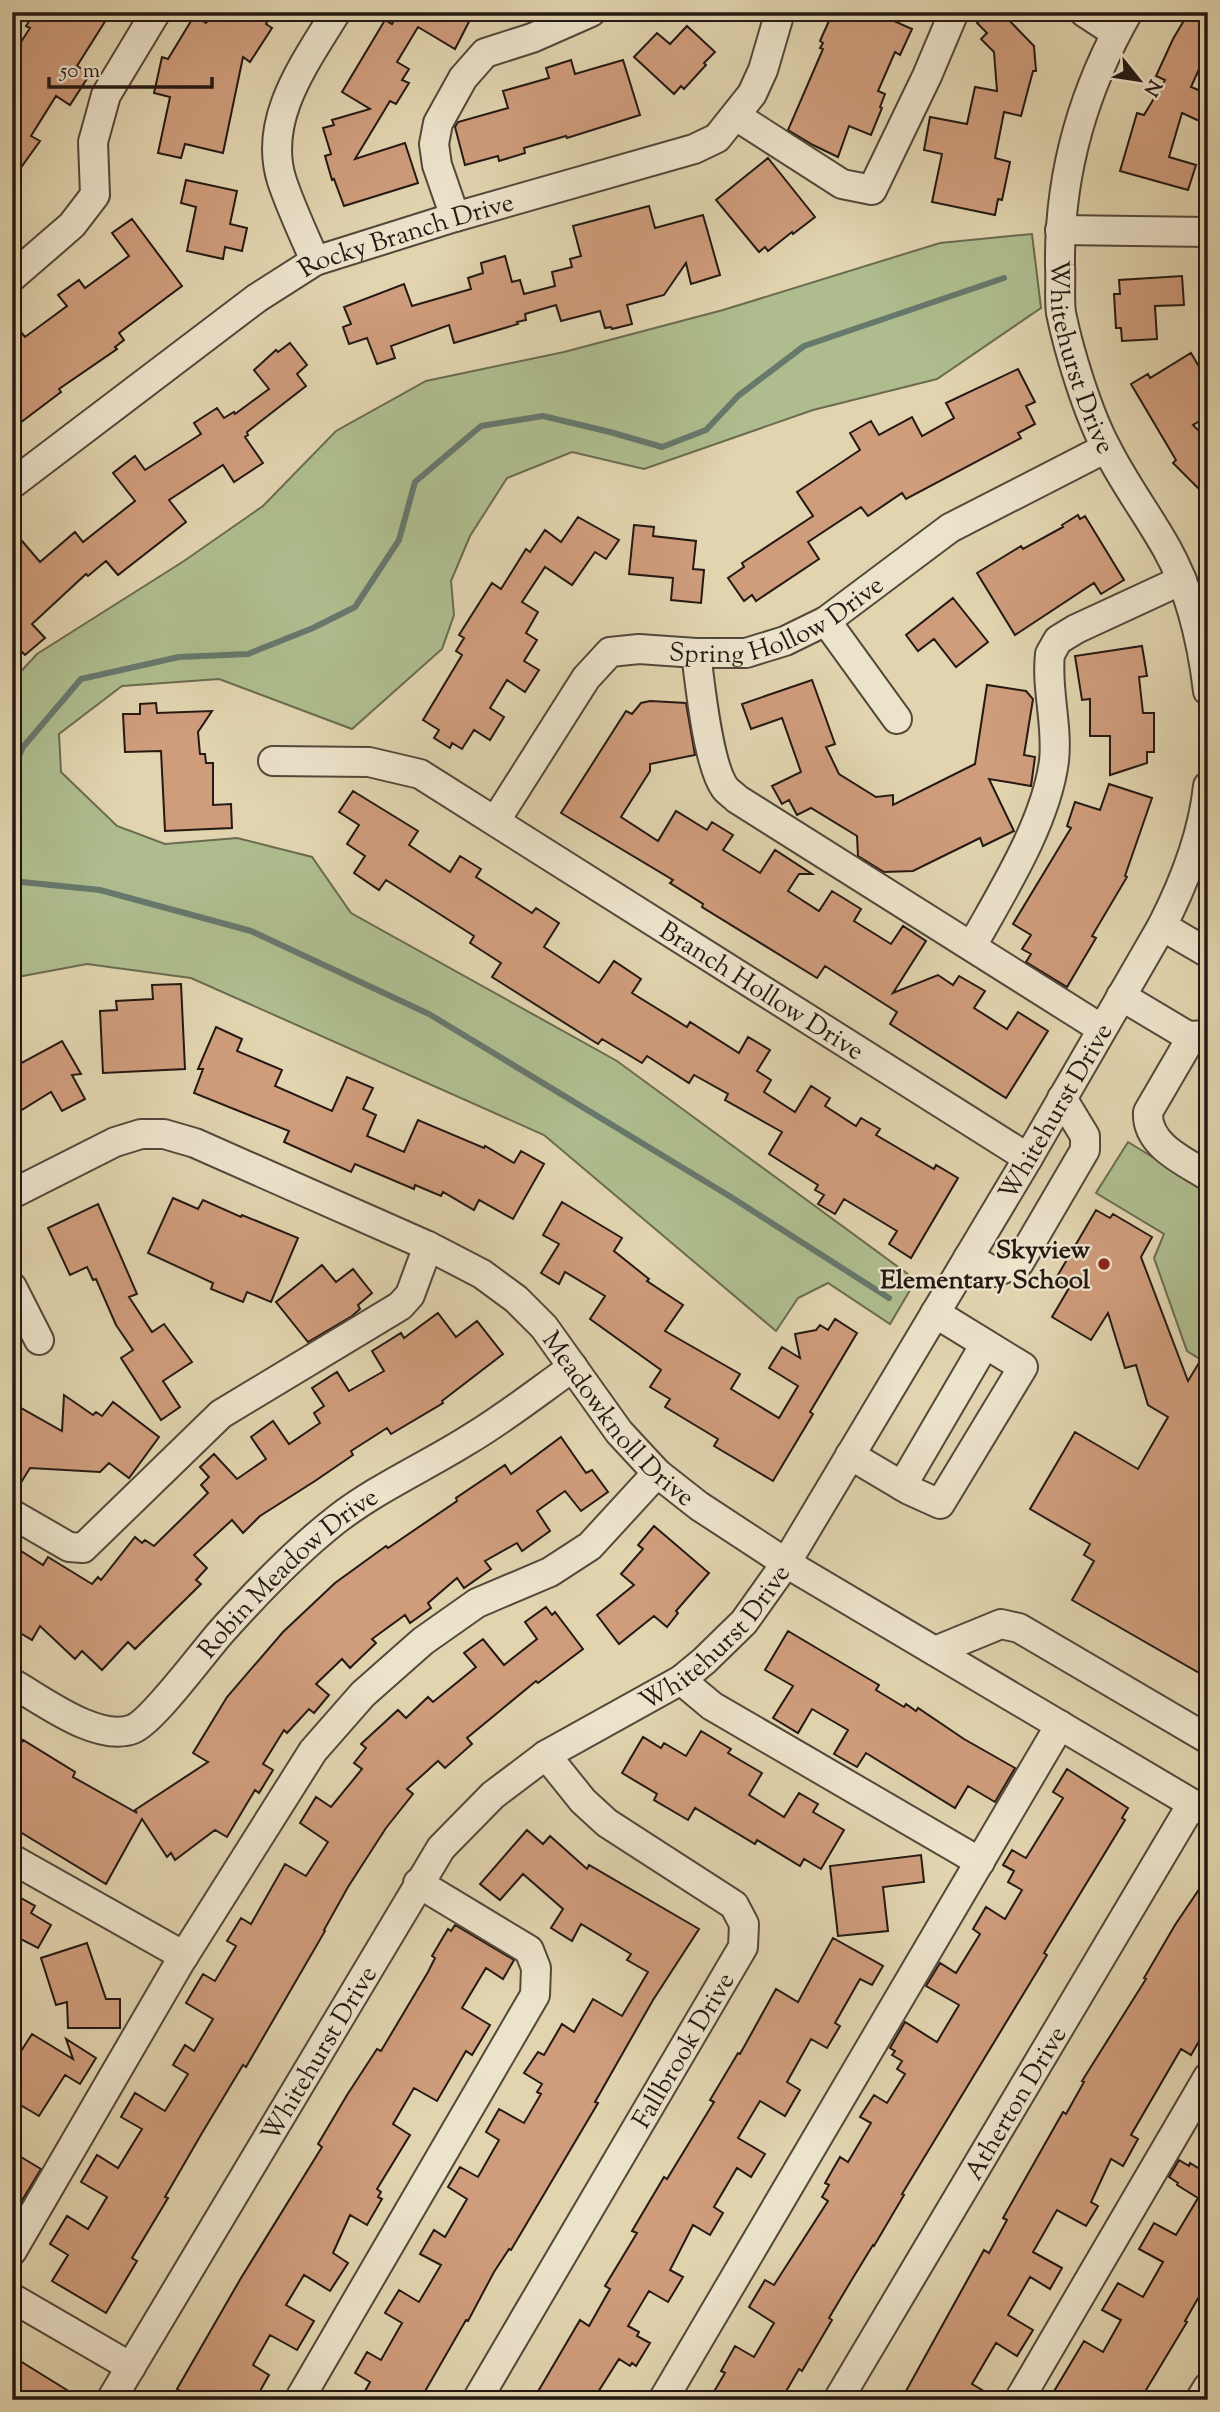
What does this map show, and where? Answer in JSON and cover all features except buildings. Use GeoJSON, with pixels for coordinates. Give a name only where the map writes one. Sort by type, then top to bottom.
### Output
{"type":"FeatureCollection","features":[{"type":"Feature","properties":{"kind":"street"},"geometry":{"type":"LineString","coordinates":[[12,277],[72,225],[95,195],[93,142],[106,95],[156,12]]}},
{"type":"Feature","properties":{"kind":"street"},"geometry":{"type":"LineString","coordinates":[[315,261],[281,179],[277,141],[282,112],[293,84],[336,12]]}},
{"type":"Feature","properties":{"kind":"street"},"geometry":{"type":"LineString","coordinates":[[454,217],[437,165],[434,144],[438,123],[463,78],[485,53],[532,38],[591,12]]}},
{"type":"Feature","properties":{"kind":"street","name":"Rocky Branch Drive"},"geometry":{"type":"LineString","coordinates":[[12,484],[257,298],[315,261],[454,217],[694,149],[717,138],[752,94],[763,70],[780,12]]}},
{"type":"Feature","properties":{"kind":"street"},"geometry":{"type":"LineString","coordinates":[[736,116],[842,184],[872,190],[927,76],[954,12]]}},
{"type":"Feature","properties":{"kind":"street"},"geometry":{"type":"LineString","coordinates":[[1084,12],[1122,22]]}},
{"type":"Feature","properties":{"kind":"street","name":"Whitehurst Drive"},"geometry":{"type":"LineString","coordinates":[[1122,22],[1093,83],[1074,140],[1063,192],[1060,230],[1061,312],[1082,388],[1106,448],[1168,550],[1182,580],[1206,660],[1208,691]]}},
{"type":"Feature","properties":{"kind":"street"},"geometry":{"type":"LineString","coordinates":[[1060,230],[1208,232]]}},
{"type":"Feature","properties":{"kind":"street","name":"Spring Hollow Drive"},"geometry":{"type":"LineString","coordinates":[[496,820],[586,678],[610,652],[639,649],[746,653],[785,641],[826,621],[950,528],[1106,448]]}},
{"type":"Feature","properties":{"kind":"street"},"geometry":{"type":"LineString","coordinates":[[972,946],[1014,872],[1048,784],[1054,761],[1049,664],[1050,654],[1058,640],[1182,580]]}},
{"type":"Feature","properties":{"kind":"street"},"geometry":{"type":"LineString","coordinates":[[826,621],[897,719]]}},
{"type":"Feature","properties":{"kind":"street"},"geometry":{"type":"LineString","coordinates":[[696,653],[710,742],[725,788],[737,799],[1102,1030]]}},
{"type":"Feature","properties":{"kind":"street","name":"Branch Hollow Drive"},"geometry":{"type":"LineString","coordinates":[[273,761],[369,762],[420,774],[1028,1158]]}},
{"type":"Feature","properties":{"kind":"street","name":"Whitehurst Drive"},"geometry":{"type":"LineString","coordinates":[[111,2400],[441,1848],[493,1794],[546,1755],[681,1681],[744,1622],[786,1563],[1028,1158],[1162,926],[1179,893],[1195,845],[1208,786]]}},
{"type":"Feature","properties":{"kind":"street"},"geometry":{"type":"LineString","coordinates":[[1162,926],[1208,953]]}},
{"type":"Feature","properties":{"kind":"street"},"geometry":{"type":"LineString","coordinates":[[1121,996],[1198,1036],[1187,1045],[1148,1112],[1147,1125],[1161,1146],[1208,1176]]}},
{"type":"Feature","properties":{"kind":"street"},"geometry":{"type":"LineString","coordinates":[[968,1258],[995,1272],[1019,1263],[1085,1150],[1085,1136],[1062,1098]]}},
{"type":"Feature","properties":{"kind":"street","name":"Meadowknoll Drive"},"geometry":{"type":"LineString","coordinates":[[12,1194],[115,1142],[141,1133],[164,1134],[195,1143],[428,1246],[482,1274],[516,1298],[544,1327],[619,1432],[657,1473],[699,1506],[786,1563],[1200,1809]]}},
{"type":"Feature","properties":{"kind":"street"},"geometry":{"type":"LineString","coordinates":[[12,1514],[69,1547],[83,1548],[221,1414],[400,1306],[410,1295],[428,1246]]}},
{"type":"Feature","properties":{"kind":"street"},"geometry":{"type":"LineString","coordinates":[[12,1287],[39,1340]]}},
{"type":"Feature","properties":{"kind":"street"},"geometry":{"type":"LineString","coordinates":[[850,1455],[902,1486],[940,1504],[1023,1367],[935,1313]]}},
{"type":"Feature","properties":{"kind":"street"},"geometry":{"type":"LineString","coordinates":[[902,1486],[985,1344]]}},
{"type":"Feature","properties":{"kind":"street","name":"Robin Meadow Drive"},"geometry":{"type":"LineString","coordinates":[[12,1683],[85,1725],[111,1732],[134,1729],[154,1711],[221,1631],[284,1566],[337,1519],[403,1476],[469,1440],[573,1367]]}},
{"type":"Feature","properties":{"kind":"street"},"geometry":{"type":"LineString","coordinates":[[12,2251],[184,1956],[313,1751],[362,1694],[423,1641],[477,1603],[550,1572],[590,1546],[657,1473]]}},
{"type":"Feature","properties":{"kind":"street"},"geometry":{"type":"LineString","coordinates":[[936,1651],[1002,1624],[1019,1628],[1208,1739]]}},
{"type":"Feature","properties":{"kind":"street"},"geometry":{"type":"LineString","coordinates":[[681,1681],[712,1706],[980,1862]]}},
{"type":"Feature","properties":{"kind":"street"},"geometry":{"type":"LineString","coordinates":[[663,2400],[1060,1725]]}},
{"type":"Feature","properties":{"kind":"street","name":"Fallbrook Drive"},"geometry":{"type":"LineString","coordinates":[[477,2400],[743,1947],[744,1924],[734,1905],[607,1823],[583,1801],[546,1755]]}},
{"type":"Feature","properties":{"kind":"street","name":"Atherton Drive"},"geometry":{"type":"LineString","coordinates":[[838,2400],[1200,1809]]}},
{"type":"Feature","properties":{"kind":"street"},"geometry":{"type":"LineString","coordinates":[[12,1859],[184,1956]]}},
{"type":"Feature","properties":{"kind":"street"},"geometry":{"type":"LineString","coordinates":[[299,2400],[535,1995],[536,1968],[529,1950],[418,1883]]}},
{"type":"Feature","properties":{"kind":"street"},"geometry":{"type":"LineString","coordinates":[[1019,2400],[1208,2077]]}},
{"type":"Feature","properties":{"kind":"street"},"geometry":{"type":"LineString","coordinates":[[12,2298],[131,2367]]}},
{"type":"Feature","properties":{"kind":"street"},"geometry":{"type":"LineString","coordinates":[[1200,2400],[1208,2387]]}},
{"type":"Feature","properties":{"kind":"green space"},"geometry":{"type":"Polygon","coordinates":[[[1032,234],[1041,308],[937,379],[813,410],[644,469],[572,452],[507,478],[470,536],[451,581],[454,615],[442,649],[352,729],[219,679],[122,686],[59,734],[61,772],[117,826],[165,844],[237,838],[312,857],[351,913],[617,1061],[916,1280],[890,1324],[828,1283],[798,1298],[776,1331],[544,1135],[191,978],[87,964],[12,978],[12,681],[37,654],[184,561],[263,506],[336,431],[426,381],[564,352],[723,310],[940,243],[1032,234]]]}},
{"type":"Feature","properties":{"kind":"green space"},"geometry":{"type":"Polygon","coordinates":[[[1128,1142],[1208,1191],[1208,1364],[1187,1351],[1154,1258],[1164,1234],[1096,1193],[1128,1142]]]}},
{"type":"Feature","properties":{"kind":"waterway"},"geometry":{"type":"LineString","coordinates":[[12,771],[23,747],[81,679],[179,657],[248,654],[313,628],[355,607],[399,540],[415,482],[481,426],[543,416],[662,447],[706,430],[738,396],[804,346],[1004,278]]}},
{"type":"Feature","properties":{"kind":"waterway"},"geometry":{"type":"LineString","coordinates":[[12,881],[100,890],[251,931],[429,1014],[731,1197],[889,1298]]}},
{"type":"Feature","properties":{"kind":"place","name":"Skyview Elementary School"},"geometry":{"type":"Point","coordinates":[1104,1264]}}]}
